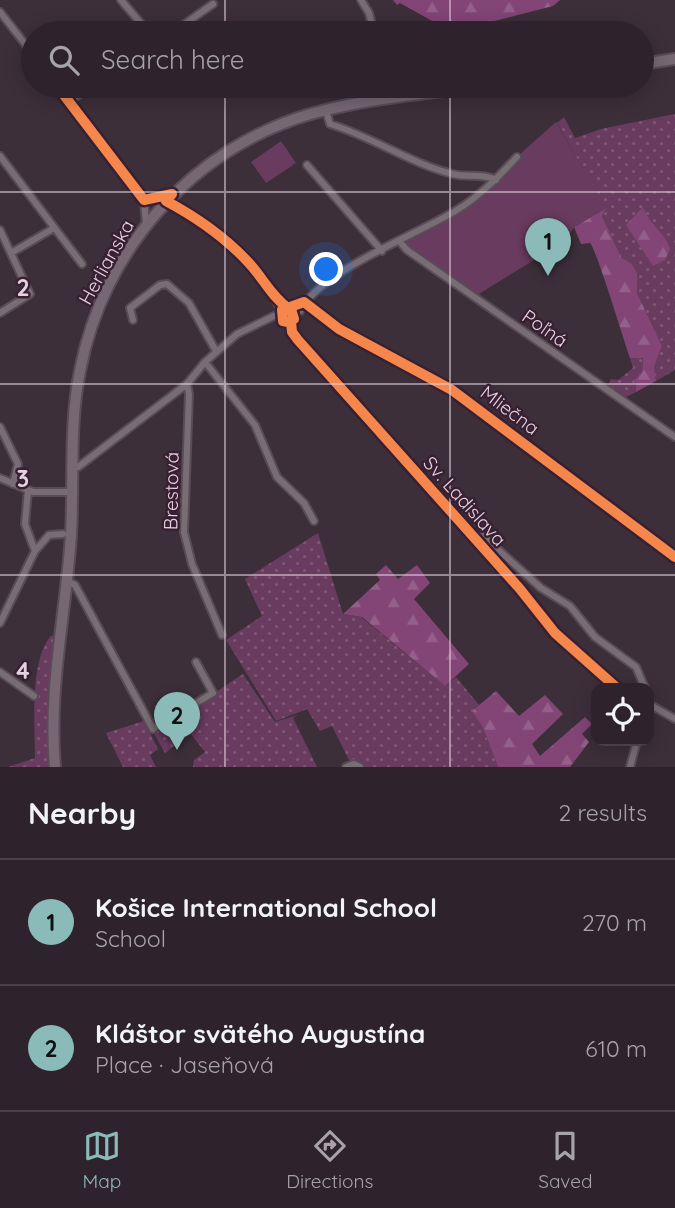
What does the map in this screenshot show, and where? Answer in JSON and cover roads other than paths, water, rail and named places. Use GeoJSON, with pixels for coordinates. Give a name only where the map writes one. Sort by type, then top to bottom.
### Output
{"type":"FeatureCollection","features":[{"type":"Feature","properties":{"kind":"main road"},"geometry":{"type":"LineString","coordinates":[[654,62],[675,59]]}},
{"type":"Feature","properties":{"kind":"main road","name":"Herlianska"},"geometry":{"type":"LineString","coordinates":[[55,767],[53,692],[68,580],[76,400],[86,345],[114,275],[146,225],[169,197],[242,143],[294,120],[326,111],[404,98]]}},
{"type":"Feature","properties":{"kind":"street"},"geometry":{"type":"LineString","coordinates":[[121,0],[139,21]]}},
{"type":"Feature","properties":{"kind":"street"},"geometry":{"type":"LineString","coordinates":[[361,0],[371,21]]}},
{"type":"Feature","properties":{"kind":"street"},"geometry":{"type":"LineString","coordinates":[[189,21],[214,4]]}},
{"type":"Feature","properties":{"kind":"street"},"geometry":{"type":"LineString","coordinates":[[0,12],[21,39]]}},
{"type":"Feature","properties":{"kind":"street"},"geometry":{"type":"LineString","coordinates":[[67,98],[144,201],[146,225]]}},
{"type":"Feature","properties":{"kind":"street"},"geometry":{"type":"LineString","coordinates":[[69,101],[74,98]]}},
{"type":"Feature","properties":{"kind":"street"},"geometry":{"type":"LineString","coordinates":[[326,111],[330,124],[366,136],[442,171],[466,177],[486,176],[496,180]]}},
{"type":"Feature","properties":{"kind":"street"},"geometry":{"type":"LineString","coordinates":[[0,156],[82,264]]}},
{"type":"Feature","properties":{"kind":"street"},"geometry":{"type":"LineString","coordinates":[[287,315],[337,275],[456,211],[496,180],[517,157]]}},
{"type":"Feature","properties":{"kind":"street"},"geometry":{"type":"LineString","coordinates":[[307,165],[382,251]]}},
{"type":"Feature","properties":{"kind":"street"},"geometry":{"type":"LineString","coordinates":[[144,201],[169,197]]}},
{"type":"Feature","properties":{"kind":"street","name":"Sv. Ladislava"},"geometry":{"type":"LineString","coordinates":[[169,197],[232,246],[259,274],[287,315],[292,332],[520,589],[540,617],[612,683]]}},
{"type":"Feature","properties":{"kind":"street"},"geometry":{"type":"LineString","coordinates":[[11,253],[54,228]]}},
{"type":"Feature","properties":{"kind":"street"},"geometry":{"type":"LineString","coordinates":[[0,230],[30,294],[0,313]]}},
{"type":"Feature","properties":{"kind":"street","name":"Poľná"},"geometry":{"type":"LineString","coordinates":[[400,242],[407,250],[675,438]]}},
{"type":"Feature","properties":{"kind":"street"},"geometry":{"type":"LineString","coordinates":[[133,320],[130,308],[160,285],[167,284],[189,303],[216,351]]}},
{"type":"Feature","properties":{"kind":"street","name":"Mliečna"},"geometry":{"type":"LineString","coordinates":[[304,302],[339,329],[452,390],[675,557]]}},
{"type":"Feature","properties":{"kind":"street"},"geometry":{"type":"LineString","coordinates":[[78,467],[187,384],[216,351],[244,330],[311,310]]}},
{"type":"Feature","properties":{"kind":"street"},"geometry":{"type":"LineString","coordinates":[[205,362],[255,425],[277,477],[304,503],[314,521]]}},
{"type":"Feature","properties":{"kind":"street","name":"Brestová"},"geometry":{"type":"LineString","coordinates":[[187,384],[189,394],[184,531],[192,564],[222,635]]}},
{"type":"Feature","properties":{"kind":"street"},"geometry":{"type":"LineString","coordinates":[[0,427],[18,461],[13,484]]}},
{"type":"Feature","properties":{"kind":"street"},"geometry":{"type":"LineString","coordinates":[[0,478],[28,490],[72,492]]}},
{"type":"Feature","properties":{"kind":"street"},"geometry":{"type":"LineString","coordinates":[[28,490],[25,524],[35,551]]}},
{"type":"Feature","properties":{"kind":"street"},"geometry":{"type":"LineString","coordinates":[[0,623],[35,551],[49,535],[64,534]]}},
{"type":"Feature","properties":{"kind":"street","name":"Sv. Ladislava"},"geometry":{"type":"LineString","coordinates":[[482,536],[541,588],[570,606],[595,636],[635,667],[643,683]]}},
{"type":"Feature","properties":{"kind":"street"},"geometry":{"type":"LineString","coordinates":[[68,580],[75,585],[153,729],[213,693],[196,662]]}},
{"type":"Feature","properties":{"kind":"street"},"geometry":{"type":"LineString","coordinates":[[0,672],[34,696]]}},
{"type":"Feature","properties":{"kind":"street"},"geometry":{"type":"LineString","coordinates":[[654,707],[675,719]]}},
{"type":"Feature","properties":{"kind":"street"},"geometry":{"type":"LineString","coordinates":[[630,767],[636,746]]}},
{"type":"Feature","properties":{"kind":"street"},"geometry":{"type":"LineString","coordinates":[[346,767],[354,764],[360,767]]}},
{"type":"Feature","properties":{"kind":"place","name":"Košice International School"},"geometry":{"type":"Point","coordinates":[548,276]}},
{"type":"Feature","properties":{"kind":"place","name":"Kláštor svätého Augustína"},"geometry":{"type":"Point","coordinates":[177,750]}}]}
